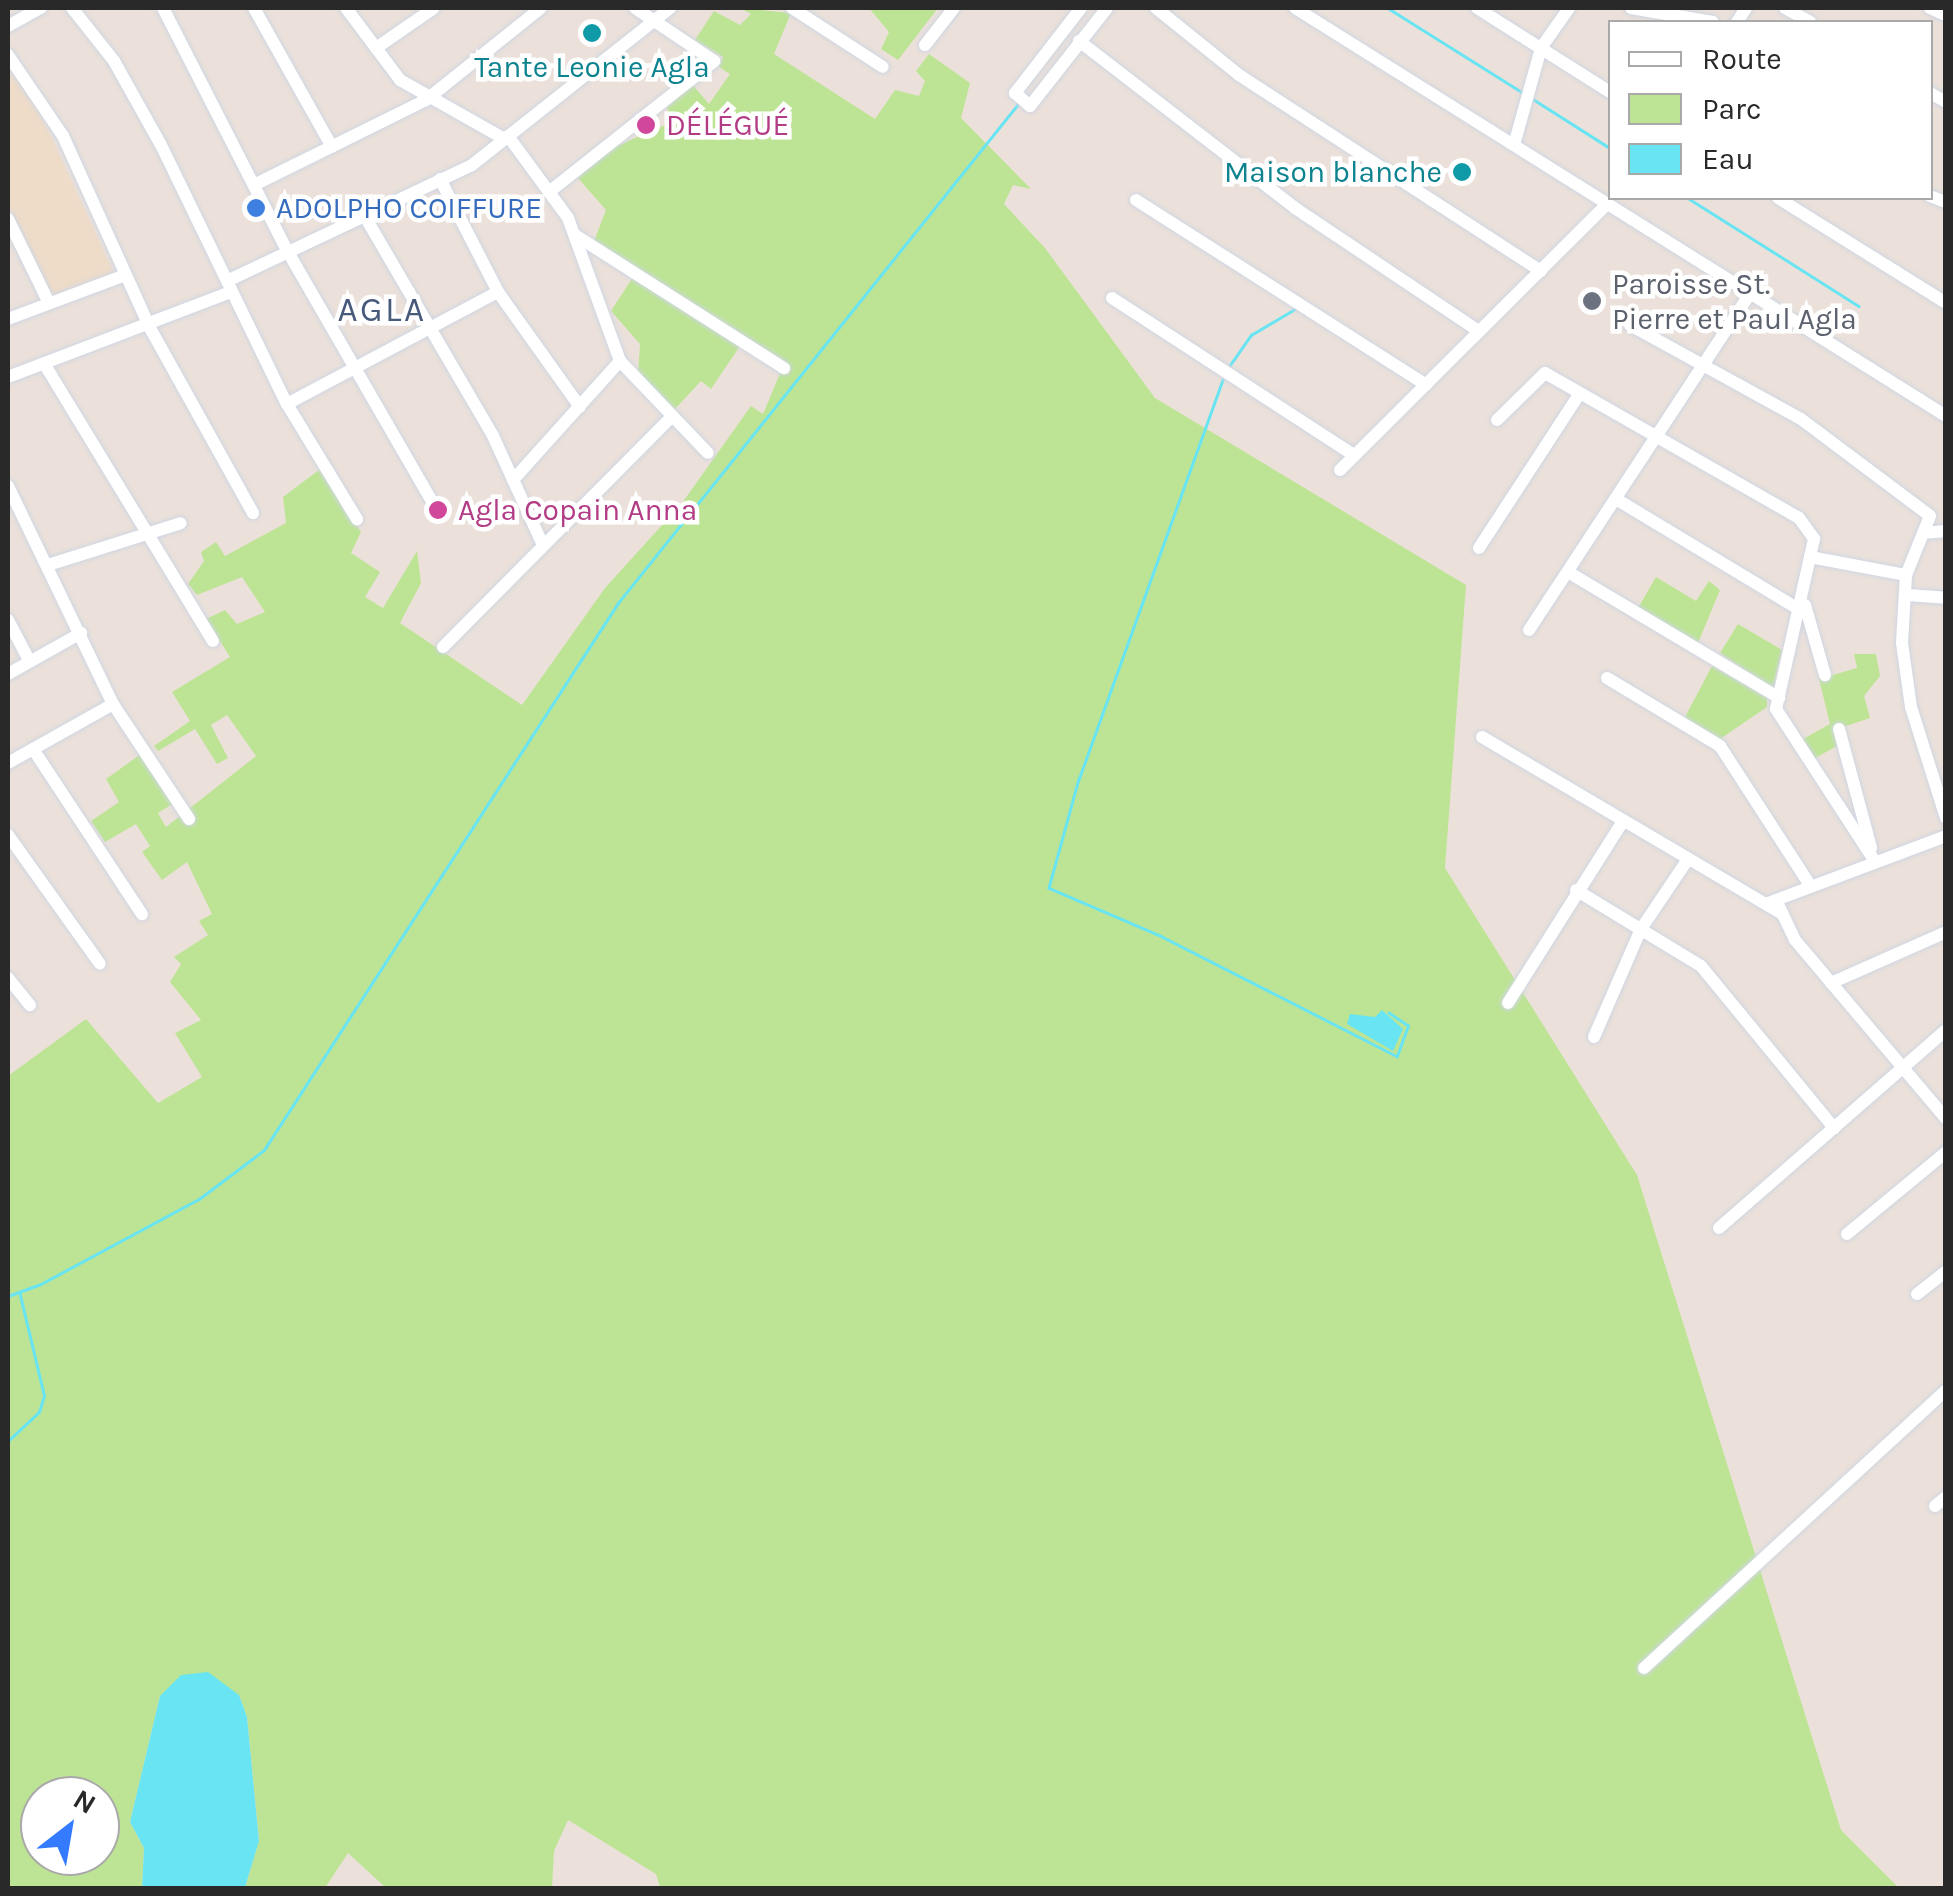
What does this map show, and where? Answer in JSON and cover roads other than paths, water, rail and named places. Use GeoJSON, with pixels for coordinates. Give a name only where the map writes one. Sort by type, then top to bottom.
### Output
{"type":"FeatureCollection","features":[{"type":"Feature","properties":{"kind":"street"},"geometry":{"type":"LineString","coordinates":[[8,26],[41,8]]}},
{"type":"Feature","properties":{"kind":"street"},"geometry":{"type":"LineString","coordinates":[[72,8],[114,61],[287,404],[357,519]]}},
{"type":"Feature","properties":{"kind":"street"},"geometry":{"type":"LineString","coordinates":[[164,8],[258,183],[288,252],[430,498]]}},
{"type":"Feature","properties":{"kind":"street"},"geometry":{"type":"LineString","coordinates":[[254,8],[332,146]]}},
{"type":"Feature","properties":{"kind":"street"},"geometry":{"type":"LineString","coordinates":[[346,8],[376,48],[426,100],[506,137],[549,192],[574,234],[620,361],[708,454]]}},
{"type":"Feature","properties":{"kind":"street"},"geometry":{"type":"LineString","coordinates":[[376,48],[434,8]]}},
{"type":"Feature","properties":{"kind":"street"},"geometry":{"type":"LineString","coordinates":[[258,183],[426,100],[541,8]]}},
{"type":"Feature","properties":{"kind":"street"},"geometry":{"type":"LineString","coordinates":[[549,192],[714,61],[635,8]]}},
{"type":"Feature","properties":{"kind":"street"},"geometry":{"type":"LineString","coordinates":[[8,377],[150,328],[288,252],[472,164],[650,19],[670,8]]}},
{"type":"Feature","properties":{"kind":"street"},"geometry":{"type":"LineString","coordinates":[[792,8],[883,67]]}},
{"type":"Feature","properties":{"kind":"street"},"geometry":{"type":"LineString","coordinates":[[925,45],[954,8]]}},
{"type":"Feature","properties":{"kind":"street"},"geometry":{"type":"LineString","coordinates":[[1081,8],[1014,93],[1030,106],[1107,8]]}},
{"type":"Feature","properties":{"kind":"street"},"geometry":{"type":"LineString","coordinates":[[1156,8],[1240,76],[1541,271]]}},
{"type":"Feature","properties":{"kind":"street"},"geometry":{"type":"LineString","coordinates":[[1296,8],[1946,416]]}},
{"type":"Feature","properties":{"kind":"street"},"geometry":{"type":"LineString","coordinates":[[1476,8],[1608,91]]}},
{"type":"Feature","properties":{"kind":"street"},"geometry":{"type":"LineString","coordinates":[[1514,145],[1541,48],[1568,8]]}},
{"type":"Feature","properties":{"kind":"street"},"geometry":{"type":"LineString","coordinates":[[1631,8],[1701,20]]}},
{"type":"Feature","properties":{"kind":"street"},"geometry":{"type":"LineString","coordinates":[[1930,8],[1946,14]]}},
{"type":"Feature","properties":{"kind":"street"},"geometry":{"type":"LineString","coordinates":[[1079,42],[1295,208],[1479,331]]}},
{"type":"Feature","properties":{"kind":"street"},"geometry":{"type":"LineString","coordinates":[[8,55],[62,136],[150,328],[252,514]]}},
{"type":"Feature","properties":{"kind":"street"},"geometry":{"type":"LineString","coordinates":[[440,179],[498,292],[580,407]]}},
{"type":"Feature","properties":{"kind":"street"},"geometry":{"type":"LineString","coordinates":[[1136,200],[1426,385]]}},
{"type":"Feature","properties":{"kind":"street"},"geometry":{"type":"LineString","coordinates":[[1781,200],[1946,303]]}},
{"type":"Feature","properties":{"kind":"street"},"geometry":{"type":"LineString","coordinates":[[1340,470],[1607,204]]}},
{"type":"Feature","properties":{"kind":"street"},"geometry":{"type":"LineString","coordinates":[[364,215],[513,480],[542,543]]}},
{"type":"Feature","properties":{"kind":"street"},"geometry":{"type":"LineString","coordinates":[[10,226],[49,303]]}},
{"type":"Feature","properties":{"kind":"street"},"geometry":{"type":"LineString","coordinates":[[574,234],[784,368]]}},
{"type":"Feature","properties":{"kind":"street"},"geometry":{"type":"LineString","coordinates":[[8,319],[124,275]]}},
{"type":"Feature","properties":{"kind":"street"},"geometry":{"type":"LineString","coordinates":[[287,404],[498,292]]}},
{"type":"Feature","properties":{"kind":"street"},"geometry":{"type":"LineString","coordinates":[[1529,630],[1750,294]]}},
{"type":"Feature","properties":{"kind":"street"},"geometry":{"type":"LineString","coordinates":[[1112,298],[1354,455]]}},
{"type":"Feature","properties":{"kind":"street"},"geometry":{"type":"LineString","coordinates":[[1630,325],[1705,362],[1802,419],[1926,511],[1932,522],[1906,576],[1904,680],[1946,818]]}},
{"type":"Feature","properties":{"kind":"street"},"geometry":{"type":"LineString","coordinates":[[513,480],[620,361]]}},
{"type":"Feature","properties":{"kind":"street"},"geometry":{"type":"LineString","coordinates":[[45,365],[213,641]]}},
{"type":"Feature","properties":{"kind":"street"},"geometry":{"type":"LineString","coordinates":[[1497,420],[1544,372],[1799,518],[1814,539],[1776,708],[1874,860]]}},
{"type":"Feature","properties":{"kind":"street"},"geometry":{"type":"LineString","coordinates":[[1479,548],[1580,394]]}},
{"type":"Feature","properties":{"kind":"street"},"geometry":{"type":"LineString","coordinates":[[442,647],[672,416]]}},
{"type":"Feature","properties":{"kind":"street"},"geometry":{"type":"LineString","coordinates":[[8,486],[113,704],[189,819]]}},
{"type":"Feature","properties":{"kind":"street"},"geometry":{"type":"LineString","coordinates":[[1616,498],[1802,605],[1824,675]]}},
{"type":"Feature","properties":{"kind":"street"},"geometry":{"type":"LineString","coordinates":[[48,565],[181,523]]}},
{"type":"Feature","properties":{"kind":"street"},"geometry":{"type":"LineString","coordinates":[[1924,533],[1946,531]]}},
{"type":"Feature","properties":{"kind":"street"},"geometry":{"type":"LineString","coordinates":[[1810,557],[1906,576]]}},
{"type":"Feature","properties":{"kind":"street"},"geometry":{"type":"LineString","coordinates":[[1568,572],[1779,698]]}},
{"type":"Feature","properties":{"kind":"street"},"geometry":{"type":"LineString","coordinates":[[1908,595],[1946,598]]}},
{"type":"Feature","properties":{"kind":"street"},"geometry":{"type":"LineString","coordinates":[[8,620],[29,660]]}},
{"type":"Feature","properties":{"kind":"street"},"geometry":{"type":"LineString","coordinates":[[8,674],[82,633]]}},
{"type":"Feature","properties":{"kind":"street"},"geometry":{"type":"LineString","coordinates":[[1607,678],[1720,746],[1810,884]]}},
{"type":"Feature","properties":{"kind":"street"},"geometry":{"type":"LineString","coordinates":[[8,763],[113,704]]}},
{"type":"Feature","properties":{"kind":"street"},"geometry":{"type":"LineString","coordinates":[[1839,729],[1874,860]]}},
{"type":"Feature","properties":{"kind":"street"},"geometry":{"type":"LineString","coordinates":[[1482,737],[1686,862],[1771,902],[1831,984],[1946,1118]]}},
{"type":"Feature","properties":{"kind":"street"},"geometry":{"type":"LineString","coordinates":[[33,748],[142,914]]}},
{"type":"Feature","properties":{"kind":"street"},"geometry":{"type":"LineString","coordinates":[[1928,764],[1946,760]]}},
{"type":"Feature","properties":{"kind":"street"},"geometry":{"type":"LineString","coordinates":[[1508,1002],[1622,823]]}},
{"type":"Feature","properties":{"kind":"street"},"geometry":{"type":"LineString","coordinates":[[8,835],[100,964]]}},
{"type":"Feature","properties":{"kind":"street"},"geometry":{"type":"LineString","coordinates":[[1771,902],[1810,884],[1946,836]]}},
{"type":"Feature","properties":{"kind":"street"},"geometry":{"type":"LineString","coordinates":[[1594,1037],[1641,929],[1686,862]]}},
{"type":"Feature","properties":{"kind":"street"},"geometry":{"type":"LineString","coordinates":[[1576,890],[1701,966],[1834,1128]]}},
{"type":"Feature","properties":{"kind":"street"},"geometry":{"type":"LineString","coordinates":[[1831,984],[1946,932]]}},
{"type":"Feature","properties":{"kind":"street"},"geometry":{"type":"LineString","coordinates":[[8,978],[30,1005]]}},
{"type":"Feature","properties":{"kind":"street"},"geometry":{"type":"LineString","coordinates":[[1719,1228],[1946,1030]]}},
{"type":"Feature","properties":{"kind":"street"},"geometry":{"type":"LineString","coordinates":[[1847,1234],[1946,1152]]}},
{"type":"Feature","properties":{"kind":"street"},"geometry":{"type":"LineString","coordinates":[[1917,1294],[1946,1271]]}},
{"type":"Feature","properties":{"kind":"street"},"geometry":{"type":"LineString","coordinates":[[1644,1668],[1946,1390]]}},
{"type":"Feature","properties":{"kind":"water"},"geometry":{"type":"Polygon","coordinates":[[[1382,1010],[1403,1029],[1393,1051],[1347,1024],[1350,1014],[1375,1017],[1382,1010]]]}},
{"type":"Feature","properties":{"kind":"water"},"geometry":{"type":"Polygon","coordinates":[[[208,1672],[239,1695],[247,1717],[259,1841],[245,1888],[142,1888],[144,1848],[130,1822],[160,1696],[181,1675],[208,1672]]]}},
{"type":"Feature","properties":{"kind":"waterway"},"geometry":{"type":"LineString","coordinates":[[1388,8],[1522,92]]}},
{"type":"Feature","properties":{"kind":"waterway"},"geometry":{"type":"LineString","coordinates":[[1533,99],[1608,147]]}},
{"type":"Feature","properties":{"kind":"waterway"},"geometry":{"type":"LineString","coordinates":[[8,1296],[39,1285],[199,1199],[264,1150],[618,603],[1018,104]]}},
{"type":"Feature","properties":{"kind":"waterway"},"geometry":{"type":"LineString","coordinates":[[1691,200],[1859,306]]}},
{"type":"Feature","properties":{"kind":"waterway"},"geometry":{"type":"LineString","coordinates":[[1230,365],[1251,335],[1295,309]]}},
{"type":"Feature","properties":{"kind":"waterway"},"geometry":{"type":"LineString","coordinates":[[1223,380],[1079,779],[1049,888],[1161,936],[1397,1056],[1408,1026],[1389,1013]]}},
{"type":"Feature","properties":{"kind":"waterway"},"geometry":{"type":"LineString","coordinates":[[8,1441],[39,1412],[44,1396],[20,1295]]}},
{"type":"Feature","properties":{"kind":"place","name":"Tante Leonie Agla"},"geometry":{"type":"Point","coordinates":[592,33]}},
{"type":"Feature","properties":{"kind":"place","name":"DÉLÉGUÉ"},"geometry":{"type":"Point","coordinates":[646,125]}},
{"type":"Feature","properties":{"kind":"place","name":"Maison blanche"},"geometry":{"type":"Point","coordinates":[1462,172]}},
{"type":"Feature","properties":{"kind":"place","name":"ADOLPHO COIFFURE"},"geometry":{"type":"Point","coordinates":[256,208]}},
{"type":"Feature","properties":{"kind":"place","name":"Paroisse St. Pierre et Paul Agla"},"geometry":{"type":"Point","coordinates":[1592,301]}},
{"type":"Feature","properties":{"kind":"place","name":"Agla Copain Anna"},"geometry":{"type":"Point","coordinates":[438,510]}},
{"type":"Feature","properties":{"kind":"district","name":"AGLA"},"geometry":{"type":"Point","coordinates":[382,310]}}]}
